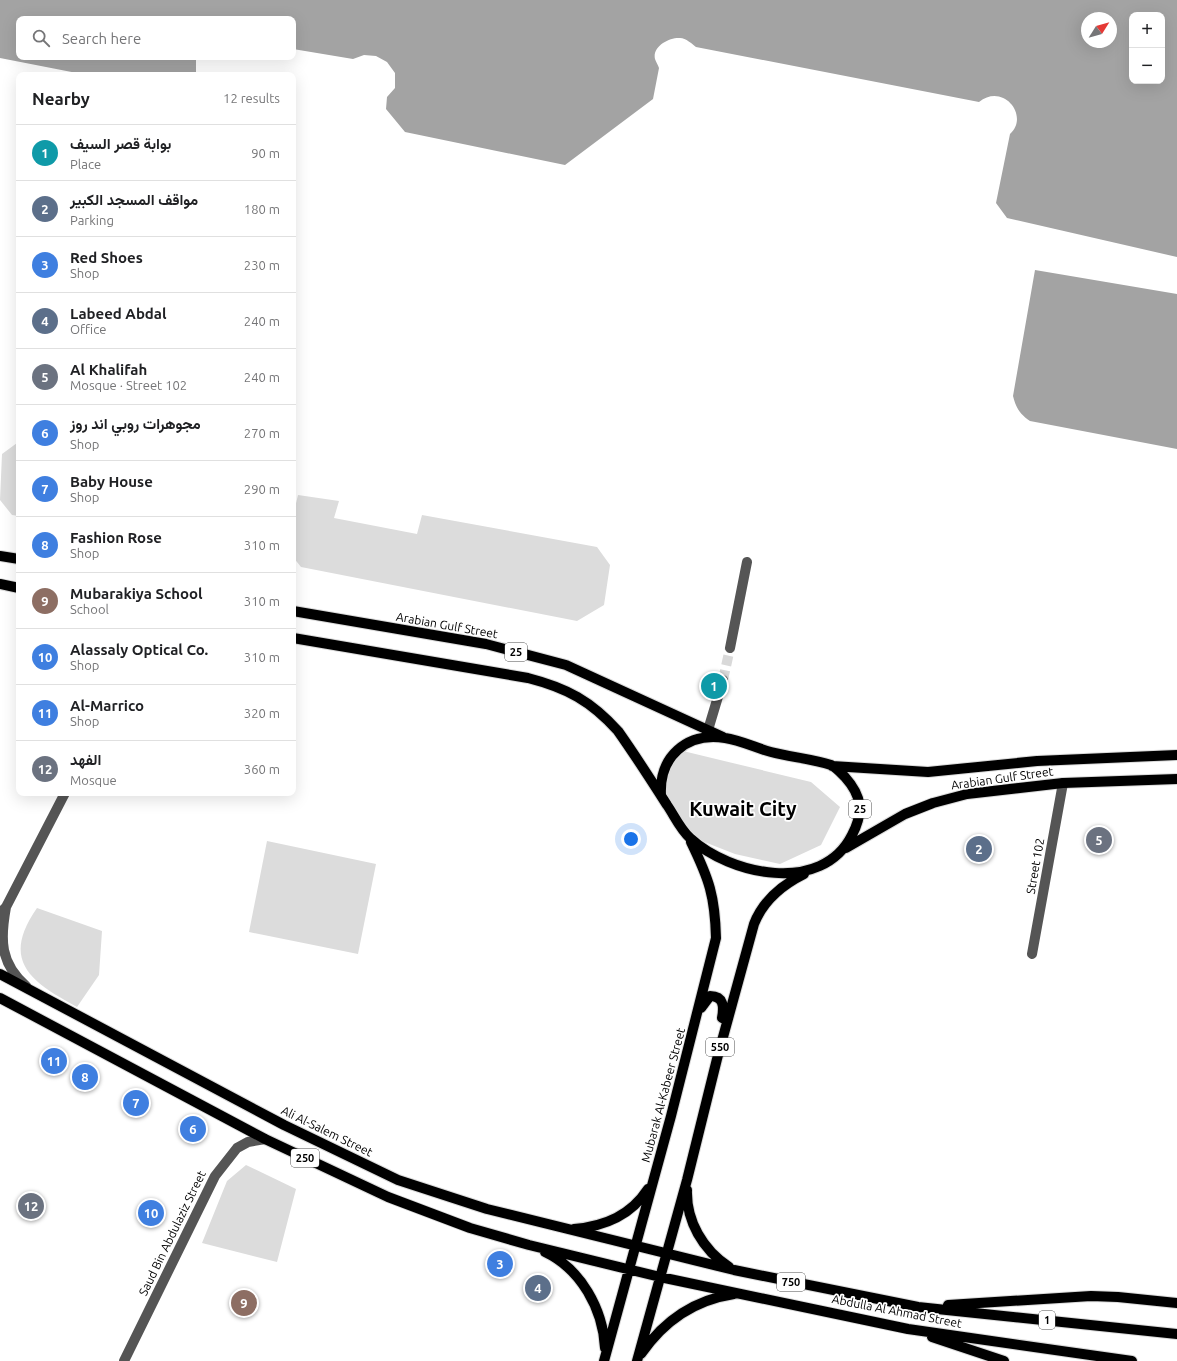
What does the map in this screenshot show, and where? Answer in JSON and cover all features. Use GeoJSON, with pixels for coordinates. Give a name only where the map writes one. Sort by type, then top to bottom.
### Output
{"type":"FeatureCollection","features":[{"type":"Feature","properties":{"kind":"main road"},"geometry":{"type":"LineString","coordinates":[[0,556],[16,559]]}},
{"type":"Feature","properties":{"kind":"main road"},"geometry":{"type":"LineString","coordinates":[[0,584],[16,587]]}},
{"type":"Feature","properties":{"kind":"main road","name":"Arabian Gulf Street"},"geometry":{"type":"LineString","coordinates":[[296,612],[486,644],[566,665],[724,738]]}},
{"type":"Feature","properties":{"kind":"main road","name":"25"},"geometry":{"type":"LineString","coordinates":[[296,639],[528,678],[556,686],[588,703],[606,717],[618,731],[688,836],[705,851],[738,865],[753,869],[785,873],[817,868],[843,850],[856,826],[860,815],[860,807],[855,788],[832,766],[759,749],[724,738],[692,740],[675,752],[667,762],[661,775],[661,795]]}},
{"type":"Feature","properties":{"kind":"main road","name":"Arabian Gulf Street"},"geometry":{"type":"LineString","coordinates":[[832,766],[928,772],[1037,761],[1177,755]]}},
{"type":"Feature","properties":{"kind":"main road","name":"Arabian Gulf Street"},"geometry":{"type":"LineString","coordinates":[[843,850],[867,834],[905,814],[933,803],[967,794],[1063,783],[1177,779]]}},
{"type":"Feature","properties":{"kind":"main road","name":"Mubarak Al-Kabeer Street"},"geometry":{"type":"LineString","coordinates":[[604,1358],[630,1270],[716,938],[716,910],[705,871],[688,836]]}},
{"type":"Feature","properties":{"kind":"main road","name":"550"},"geometry":{"type":"LineString","coordinates":[[637,1361],[687,1180],[738,978],[758,916],[779,890],[791,881],[817,868]]}},
{"type":"Feature","properties":{"kind":"main road","name":"Ali Al-Salem Street"},"geometry":{"type":"LineString","coordinates":[[0,974],[284,1125],[398,1180],[487,1209],[666,1254]]}},
{"type":"Feature","properties":{"kind":"main road"},"geometry":{"type":"LineString","coordinates":[[697,1014],[705,1000],[710,996],[716,996],[721,999],[724,1006],[718,1036],[717,1059]]}},
{"type":"Feature","properties":{"kind":"main road","name":"250"},"geometry":{"type":"LineString","coordinates":[[0,998],[266,1139],[402,1202],[470,1228],[529,1245],[660,1277]]}},
{"type":"Feature","properties":{"kind":"main road"},"geometry":{"type":"LineString","coordinates":[[687,1180],[689,1211],[697,1232],[710,1251],[721,1262],[734,1270]]}},
{"type":"Feature","properties":{"kind":"main road"},"geometry":{"type":"LineString","coordinates":[[554,1226],[580,1229],[593,1228],[611,1222],[628,1212],[642,1198],[653,1182]]}},
{"type":"Feature","properties":{"kind":"main road"},"geometry":{"type":"LineString","coordinates":[[529,1245],[548,1253],[565,1265],[579,1279],[591,1296],[600,1315],[604,1335],[604,1358]]}},
{"type":"Feature","properties":{"kind":"main road","name":"Abdulla Al Ahmad Street"},"geometry":{"type":"LineString","coordinates":[[666,1254],[734,1270],[918,1307],[1177,1334]]}},
{"type":"Feature","properties":{"kind":"main road","name":"Abdulla Al Ahmad Street"},"geometry":{"type":"LineString","coordinates":[[660,1277],[908,1329],[1132,1361]]}},
{"type":"Feature","properties":{"kind":"main road"},"geometry":{"type":"LineString","coordinates":[[637,1361],[651,1340],[670,1321],[706,1301],[742,1293]]}},
{"type":"Feature","properties":{"kind":"main road","name":"Abdulla Al Ahmad Street"},"geometry":{"type":"LineString","coordinates":[[918,1307],[1091,1296],[1177,1303]]}},
{"type":"Feature","properties":{"kind":"main road"},"geometry":{"type":"LineString","coordinates":[[908,1329],[1004,1361]]}},
{"type":"Feature","properties":{"kind":"street"},"geometry":{"type":"LineString","coordinates":[[730,648],[747,562]]}},
{"type":"Feature","properties":{"kind":"street"},"geometry":{"type":"LineString","coordinates":[[708,730],[723,680]]}},
{"type":"Feature","properties":{"kind":"street","name":"Street 102"},"geometry":{"type":"LineString","coordinates":[[1032,954],[1063,783]]}},
{"type":"Feature","properties":{"kind":"street"},"geometry":{"type":"LineString","coordinates":[[28,988],[17,979],[10,968],[2,946],[3,910],[63,796]]}},
{"type":"Feature","properties":{"kind":"street","name":"Saud Bin Abdulaziz Street"},"geometry":{"type":"LineString","coordinates":[[124,1361],[215,1176],[237,1148],[248,1142],[266,1139]]}},
{"type":"Feature","properties":{"kind":"shaded area"},"geometry":{"type":"Polygon","coordinates":[[[0,0],[1177,0],[1177,257],[1007,218],[996,203],[1010,134],[1015,127],[1017,119],[1011,104],[1005,99],[997,96],[988,97],[979,102],[696,47],[689,41],[682,38],[676,38],[663,43],[656,50],[655,59],[659,68],[653,99],[565,165],[405,132],[386,109],[387,97],[395,88],[395,73],[387,62],[376,56],[364,55],[353,59],[296,50],[296,16],[16,16],[16,60],[196,60],[196,72],[72,72],[0,58],[0,0]]]}},
{"type":"Feature","properties":{"kind":"shaded area"},"geometry":{"type":"Polygon","coordinates":[[[1035,270],[1177,294],[1177,449],[1030,421],[1021,413],[1013,396],[1035,270]]]}},
{"type":"Feature","properties":{"kind":"shaded area"},"geometry":{"type":"Polygon","coordinates":[[[16,444],[16,516],[12,515],[0,500],[2,454],[16,444]]]}},
{"type":"Feature","properties":{"kind":"shaded area"},"geometry":{"type":"Polygon","coordinates":[[[298,495],[339,501],[334,518],[417,534],[422,515],[597,547],[610,565],[604,605],[577,621],[301,567],[296,561],[296,503],[298,495]]]}},
{"type":"Feature","properties":{"kind":"shaded area"},"geometry":{"type":"Polygon","coordinates":[[[683,751],[811,782],[840,807],[821,845],[780,864],[735,854],[689,836],[663,796],[668,768],[683,751]]]}},
{"type":"Feature","properties":{"kind":"shaded area"},"geometry":{"type":"Polygon","coordinates":[[[267,841],[376,864],[358,954],[249,932],[267,841]]]}},
{"type":"Feature","properties":{"kind":"shaded area"},"geometry":{"type":"Polygon","coordinates":[[[37,908],[102,931],[99,975],[77,1007],[34,979],[26,968],[21,956],[21,942],[26,926],[37,908]]]}},
{"type":"Feature","properties":{"kind":"shaded area"},"geometry":{"type":"Polygon","coordinates":[[[246,1165],[296,1189],[277,1262],[202,1243],[227,1181],[246,1165]]]}},
{"type":"Feature","properties":{"kind":"tunnel"},"geometry":{"type":"LineString","coordinates":[[723,680],[730,648]]}},
{"type":"Feature","properties":{"kind":"place","name":"بوابة قصر السيف"},"geometry":{"type":"Point","coordinates":[714,686]}},
{"type":"Feature","properties":{"kind":"place","name":"Al Khalifah"},"geometry":{"type":"Point","coordinates":[1099,840]}},
{"type":"Feature","properties":{"kind":"place","name":"مواقف المسجد الكبير"},"geometry":{"type":"Point","coordinates":[979,849]}},
{"type":"Feature","properties":{"kind":"place","name":"Al-Marrico"},"geometry":{"type":"Point","coordinates":[54,1061]}},
{"type":"Feature","properties":{"kind":"place","name":"Fashion Rose"},"geometry":{"type":"Point","coordinates":[85,1077]}},
{"type":"Feature","properties":{"kind":"place","name":"Baby House"},"geometry":{"type":"Point","coordinates":[136,1103]}},
{"type":"Feature","properties":{"kind":"place","name":"مجوهرات روبي اند روز"},"geometry":{"type":"Point","coordinates":[193,1129]}},
{"type":"Feature","properties":{"kind":"place","name":"الفهد"},"geometry":{"type":"Point","coordinates":[31,1206]}},
{"type":"Feature","properties":{"kind":"place","name":"Alassaly Optical Co."},"geometry":{"type":"Point","coordinates":[151,1213]}},
{"type":"Feature","properties":{"kind":"place","name":"Red Shoes"},"geometry":{"type":"Point","coordinates":[500,1264]}},
{"type":"Feature","properties":{"kind":"place","name":"Labeed Abdal"},"geometry":{"type":"Point","coordinates":[538,1288]}},
{"type":"Feature","properties":{"kind":"place","name":"Mubarakiya School"},"geometry":{"type":"Point","coordinates":[244,1303]}},
{"type":"Feature","properties":{"kind":"district","name":"Kuwait City"},"geometry":{"type":"Point","coordinates":[743,808]}}]}
